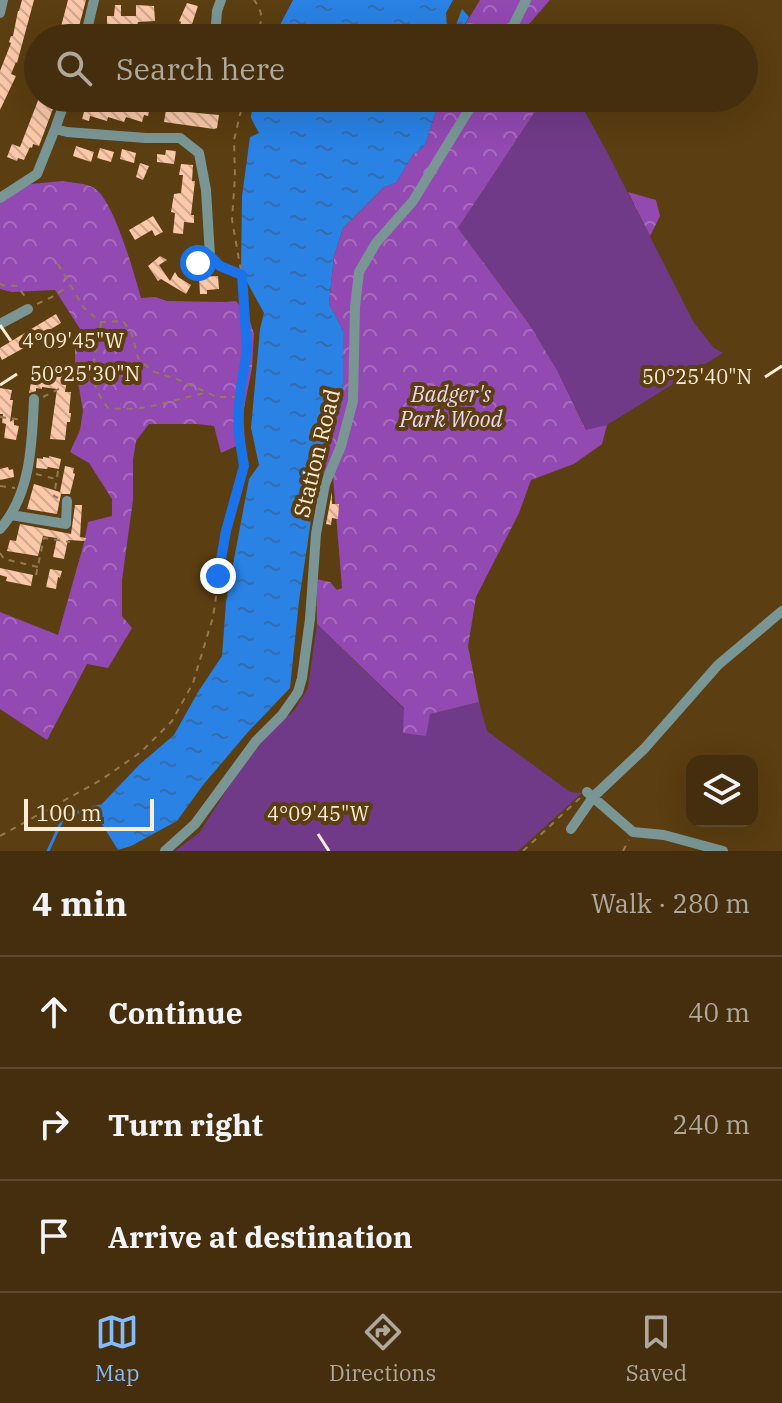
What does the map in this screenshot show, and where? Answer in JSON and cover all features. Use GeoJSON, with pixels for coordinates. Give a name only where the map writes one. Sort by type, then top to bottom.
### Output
{"type":"FeatureCollection","features":[{"type":"Feature","properties":{"kind":"street"},"geometry":{"type":"LineString","coordinates":[[0,13],[3,0]]}},
{"type":"Feature","properties":{"kind":"street"},"geometry":{"type":"LineString","coordinates":[[88,24],[94,0]]}},
{"type":"Feature","properties":{"kind":"street"},"geometry":{"type":"LineString","coordinates":[[216,24],[221,0]]}},
{"type":"Feature","properties":{"kind":"street"},"geometry":{"type":"LineString","coordinates":[[514,24],[526,0]]}},
{"type":"Feature","properties":{"kind":"street"},"geometry":{"type":"LineString","coordinates":[[0,198],[37,174],[61,112]]}},
{"type":"Feature","properties":{"kind":"street","name":"Station Road"},"geometry":{"type":"LineString","coordinates":[[165,851],[195,824],[256,741],[282,715],[298,692],[310,619],[316,534],[325,484],[341,446],[353,401],[359,272],[376,243],[421,190],[467,112]]}},
{"type":"Feature","properties":{"kind":"street"},"geometry":{"type":"LineString","coordinates":[[55,129],[146,138],[180,138],[199,153],[206,190],[210,256],[198,263]]}},
{"type":"Feature","properties":{"kind":"street"},"geometry":{"type":"LineString","coordinates":[[0,324],[28,309]]}},
{"type":"Feature","properties":{"kind":"street"},"geometry":{"type":"LineString","coordinates":[[0,529],[11,515],[27,472],[34,399]]}},
{"type":"Feature","properties":{"kind":"street"},"geometry":{"type":"LineString","coordinates":[[11,515],[66,524],[67,501]]}},
{"type":"Feature","properties":{"kind":"street"},"geometry":{"type":"LineString","coordinates":[[571,829],[590,795],[644,749],[718,665],[782,611]]}},
{"type":"Feature","properties":{"kind":"street"},"geometry":{"type":"LineString","coordinates":[[590,795],[633,832],[664,835],[723,851]]}},
{"type":"Feature","properties":{"kind":"path"},"geometry":{"type":"LineString","coordinates":[[254,0],[261,9],[261,24]]}},
{"type":"Feature","properties":{"kind":"path"},"geometry":{"type":"LineString","coordinates":[[0,836],[101,780],[141,752],[172,721],[193,683],[213,617],[226,531],[244,466],[238,428],[247,350],[242,275],[232,220],[234,140],[241,112]]}},
{"type":"Feature","properties":{"kind":"path"},"geometry":{"type":"LineString","coordinates":[[210,256],[220,266],[242,275]]}},
{"type":"Feature","properties":{"kind":"path"},"geometry":{"type":"LineString","coordinates":[[58,264],[84,308],[101,322],[123,321],[132,334],[138,358],[152,371],[217,397],[240,397]]}},
{"type":"Feature","properties":{"kind":"path"},"geometry":{"type":"LineString","coordinates":[[0,283],[17,286],[32,306],[69,286]]}},
{"type":"Feature","properties":{"kind":"path"},"geometry":{"type":"LineString","coordinates":[[101,322],[92,372],[97,393],[108,408],[129,410],[163,405],[207,392]]}},
{"type":"Feature","properties":{"kind":"path"},"geometry":{"type":"LineString","coordinates":[[34,399],[61,388]]}},
{"type":"Feature","properties":{"kind":"path"},"geometry":{"type":"LineString","coordinates":[[0,417],[33,421]]}},
{"type":"Feature","properties":{"kind":"path"},"geometry":{"type":"LineString","coordinates":[[58,471],[54,496],[67,501]]}},
{"type":"Feature","properties":{"kind":"path"},"geometry":{"type":"LineString","coordinates":[[42,476],[56,479]]}},
{"type":"Feature","properties":{"kind":"path"},"geometry":{"type":"LineString","coordinates":[[0,486],[13,488]]}},
{"type":"Feature","properties":{"kind":"path"},"geometry":{"type":"LineString","coordinates":[[36,575],[44,538],[70,542]]}},
{"type":"Feature","properties":{"kind":"path"},"geometry":{"type":"LineString","coordinates":[[0,553],[4,559],[38,567]]}},
{"type":"Feature","properties":{"kind":"path"},"geometry":{"type":"LineString","coordinates":[[523,851],[590,795]]}},
{"type":"Feature","properties":{"kind":"path"},"geometry":{"type":"LineString","coordinates":[[623,851],[633,832]]}},
{"type":"Feature","properties":{"kind":"shaded area"},"geometry":{"type":"Polygon","coordinates":[[[535,112],[585,112],[694,323],[714,348],[723,353],[607,425],[587,431],[557,370],[529,324],[458,228],[535,112]]]}},
{"type":"Feature","properties":{"kind":"shaded area"},"geometry":{"type":"Polygon","coordinates":[[[317,624],[404,709],[429,714],[479,702],[487,731],[570,792],[582,793],[518,851],[175,851],[200,832],[236,775],[273,728],[294,711],[308,688],[317,624]]]}},
{"type":"Feature","properties":{"kind":"green space"},"geometry":{"type":"Polygon","coordinates":[[[480,0],[550,0],[529,24],[465,24],[480,0]]]}},
{"type":"Feature","properties":{"kind":"green space","name":"Badger's Park Wood"},"geometry":{"type":"Polygon","coordinates":[[[436,112],[535,112],[458,228],[529,324],[557,370],[586,430],[607,425],[602,444],[574,464],[531,480],[519,513],[476,597],[468,646],[479,702],[430,714],[426,736],[403,733],[404,708],[317,624],[316,579],[330,582],[337,590],[342,588],[333,477],[318,473],[343,398],[343,330],[329,304],[334,256],[343,228],[384,187],[396,183],[412,156],[425,145],[436,112]]]}},
{"type":"Feature","properties":{"kind":"green space"},"geometry":{"type":"Polygon","coordinates":[[[63,181],[91,186],[109,206],[141,298],[236,301],[249,318],[254,334],[252,368],[243,413],[245,442],[221,453],[214,426],[197,424],[149,424],[136,441],[133,500],[122,580],[122,616],[132,628],[108,668],[87,664],[47,740],[0,709],[0,612],[58,635],[88,522],[112,516],[112,499],[89,463],[70,452],[80,430],[83,411],[75,366],[75,343],[82,332],[55,290],[12,292],[0,289],[0,202],[31,184],[63,181]]]}},
{"type":"Feature","properties":{"kind":"green space"},"geometry":{"type":"Polygon","coordinates":[[[628,192],[656,200],[660,216],[650,236],[628,192]]]}},
{"type":"Feature","properties":{"kind":"water"},"geometry":{"type":"Polygon","coordinates":[[[293,0],[453,0],[446,13],[447,24],[281,23],[293,0]]]}},
{"type":"Feature","properties":{"kind":"water"},"geometry":{"type":"Polygon","coordinates":[[[462,9],[469,17],[465,24],[456,24],[462,9]]]}},
{"type":"Feature","properties":{"kind":"water"},"geometry":{"type":"Polygon","coordinates":[[[252,112],[436,112],[425,145],[412,156],[396,183],[384,187],[343,228],[334,256],[329,304],[343,330],[343,398],[318,473],[290,688],[248,732],[177,821],[118,850],[100,821],[99,807],[140,764],[174,735],[222,656],[226,602],[249,479],[259,465],[251,428],[264,313],[241,271],[242,196],[250,137],[259,133],[251,118],[252,112]]]}},
{"type":"Feature","properties":{"kind":"building"},"geometry":{"type":"Polygon","coordinates":[[[22,0],[34,0],[28,24],[24,24],[17,63],[11,74],[16,76],[0,110],[0,71],[22,0]]]}},
{"type":"Feature","properties":{"kind":"building"},"geometry":{"type":"Polygon","coordinates":[[[68,0],[86,0],[80,24],[62,24],[68,0]]]}},
{"type":"Feature","properties":{"kind":"building"},"geometry":{"type":"Polygon","coordinates":[[[187,3],[198,6],[192,24],[180,24],[187,3]]]}},
{"type":"Feature","properties":{"kind":"building"},"geometry":{"type":"Polygon","coordinates":[[[115,5],[121,5],[121,16],[136,16],[136,5],[154,6],[155,21],[107,24],[107,16],[114,16],[115,5]]]}},
{"type":"Feature","properties":{"kind":"building"},"geometry":{"type":"Polygon","coordinates":[[[34,112],[52,112],[39,146],[33,144],[24,160],[7,157],[12,144],[20,147],[34,112]]]}},
{"type":"Feature","properties":{"kind":"building"},"geometry":{"type":"Polygon","coordinates":[[[84,112],[149,112],[148,116],[144,115],[142,122],[126,117],[124,122],[108,117],[107,121],[90,116],[89,121],[82,119],[84,112]]]}},
{"type":"Feature","properties":{"kind":"building"},"geometry":{"type":"Polygon","coordinates":[[[166,112],[219,115],[217,128],[214,129],[164,122],[166,112]]]}},
{"type":"Feature","properties":{"kind":"building"},"geometry":{"type":"Polygon","coordinates":[[[76,146],[94,152],[91,162],[73,156],[76,146]]]}},
{"type":"Feature","properties":{"kind":"building"},"geometry":{"type":"Polygon","coordinates":[[[100,148],[114,152],[111,162],[97,158],[100,148]]]}},
{"type":"Feature","properties":{"kind":"building"},"geometry":{"type":"Polygon","coordinates":[[[122,149],[136,153],[134,163],[120,159],[122,149]]]}},
{"type":"Feature","properties":{"kind":"building"},"geometry":{"type":"Polygon","coordinates":[[[166,150],[176,151],[174,164],[157,162],[157,154],[165,155],[166,150]]]}},
{"type":"Feature","properties":{"kind":"building"},"geometry":{"type":"Polygon","coordinates":[[[140,163],[149,166],[143,180],[136,177],[140,163]]]}},
{"type":"Feature","properties":{"kind":"building"},"geometry":{"type":"Polygon","coordinates":[[[181,164],[193,165],[192,181],[195,181],[191,215],[194,215],[194,223],[184,222],[183,234],[173,233],[175,213],[171,212],[174,194],[181,193],[181,164]]]}},
{"type":"Feature","properties":{"kind":"building"},"geometry":{"type":"Polygon","coordinates":[[[153,216],[163,232],[155,236],[152,230],[135,240],[129,230],[153,216]]]}},
{"type":"Feature","properties":{"kind":"building"},"geometry":{"type":"Polygon","coordinates":[[[160,256],[167,260],[159,265],[170,281],[175,272],[191,285],[186,294],[161,279],[158,281],[148,266],[160,256]]]}},
{"type":"Feature","properties":{"kind":"building"},"geometry":{"type":"Polygon","coordinates":[[[218,276],[219,289],[200,294],[199,277],[218,276]]]}},
{"type":"Feature","properties":{"kind":"building"},"geometry":{"type":"Polygon","coordinates":[[[56,314],[61,323],[46,332],[47,335],[2,360],[0,348],[56,314]]]}},
{"type":"Feature","properties":{"kind":"building"},"geometry":{"type":"Polygon","coordinates":[[[57,372],[68,374],[65,392],[71,392],[70,422],[67,422],[65,440],[50,439],[57,389],[42,387],[29,393],[32,378],[57,372]]]}},
{"type":"Feature","properties":{"kind":"building"},"geometry":{"type":"Polygon","coordinates":[[[0,388],[12,390],[10,422],[14,419],[14,425],[19,426],[16,440],[4,438],[6,424],[2,423],[3,414],[0,414],[0,388]]]}},
{"type":"Feature","properties":{"kind":"building"},"geometry":{"type":"Polygon","coordinates":[[[49,456],[61,459],[59,469],[36,468],[37,458],[49,456]]]}},
{"type":"Feature","properties":{"kind":"building"},"geometry":{"type":"Polygon","coordinates":[[[65,466],[74,468],[75,474],[70,494],[61,494],[57,514],[27,509],[34,484],[60,492],[65,466]]]}},
{"type":"Feature","properties":{"kind":"building"},"geometry":{"type":"Polygon","coordinates":[[[8,467],[9,470],[13,469],[14,477],[0,480],[0,469],[8,467]]]}},
{"type":"Feature","properties":{"kind":"building"},"geometry":{"type":"Polygon","coordinates":[[[332,492],[332,504],[339,504],[338,519],[332,518],[331,525],[326,524],[332,492]]]}},
{"type":"Feature","properties":{"kind":"building"},"geometry":{"type":"Polygon","coordinates":[[[75,505],[82,505],[80,537],[86,538],[85,541],[68,540],[64,559],[53,557],[57,538],[43,536],[38,556],[7,551],[10,540],[16,541],[20,524],[71,534],[75,505]]]}},
{"type":"Feature","properties":{"kind":"building"},"geometry":{"type":"Polygon","coordinates":[[[0,568],[33,575],[31,586],[6,581],[7,577],[0,575],[0,568]]]}},
{"type":"Feature","properties":{"kind":"building"},"geometry":{"type":"Polygon","coordinates":[[[50,569],[62,571],[56,589],[46,587],[50,569]]]}},
{"type":"Feature","properties":{"kind":"waterway"},"geometry":{"type":"LineString","coordinates":[[48,851],[64,816],[100,806]]}},
{"type":"Feature","properties":{"kind":"route"},"geometry":{"type":"LineString","coordinates":[[198,263],[210,256],[220,266],[242,275],[247,324],[238,428],[244,466],[226,531],[218,576]]}}]}
